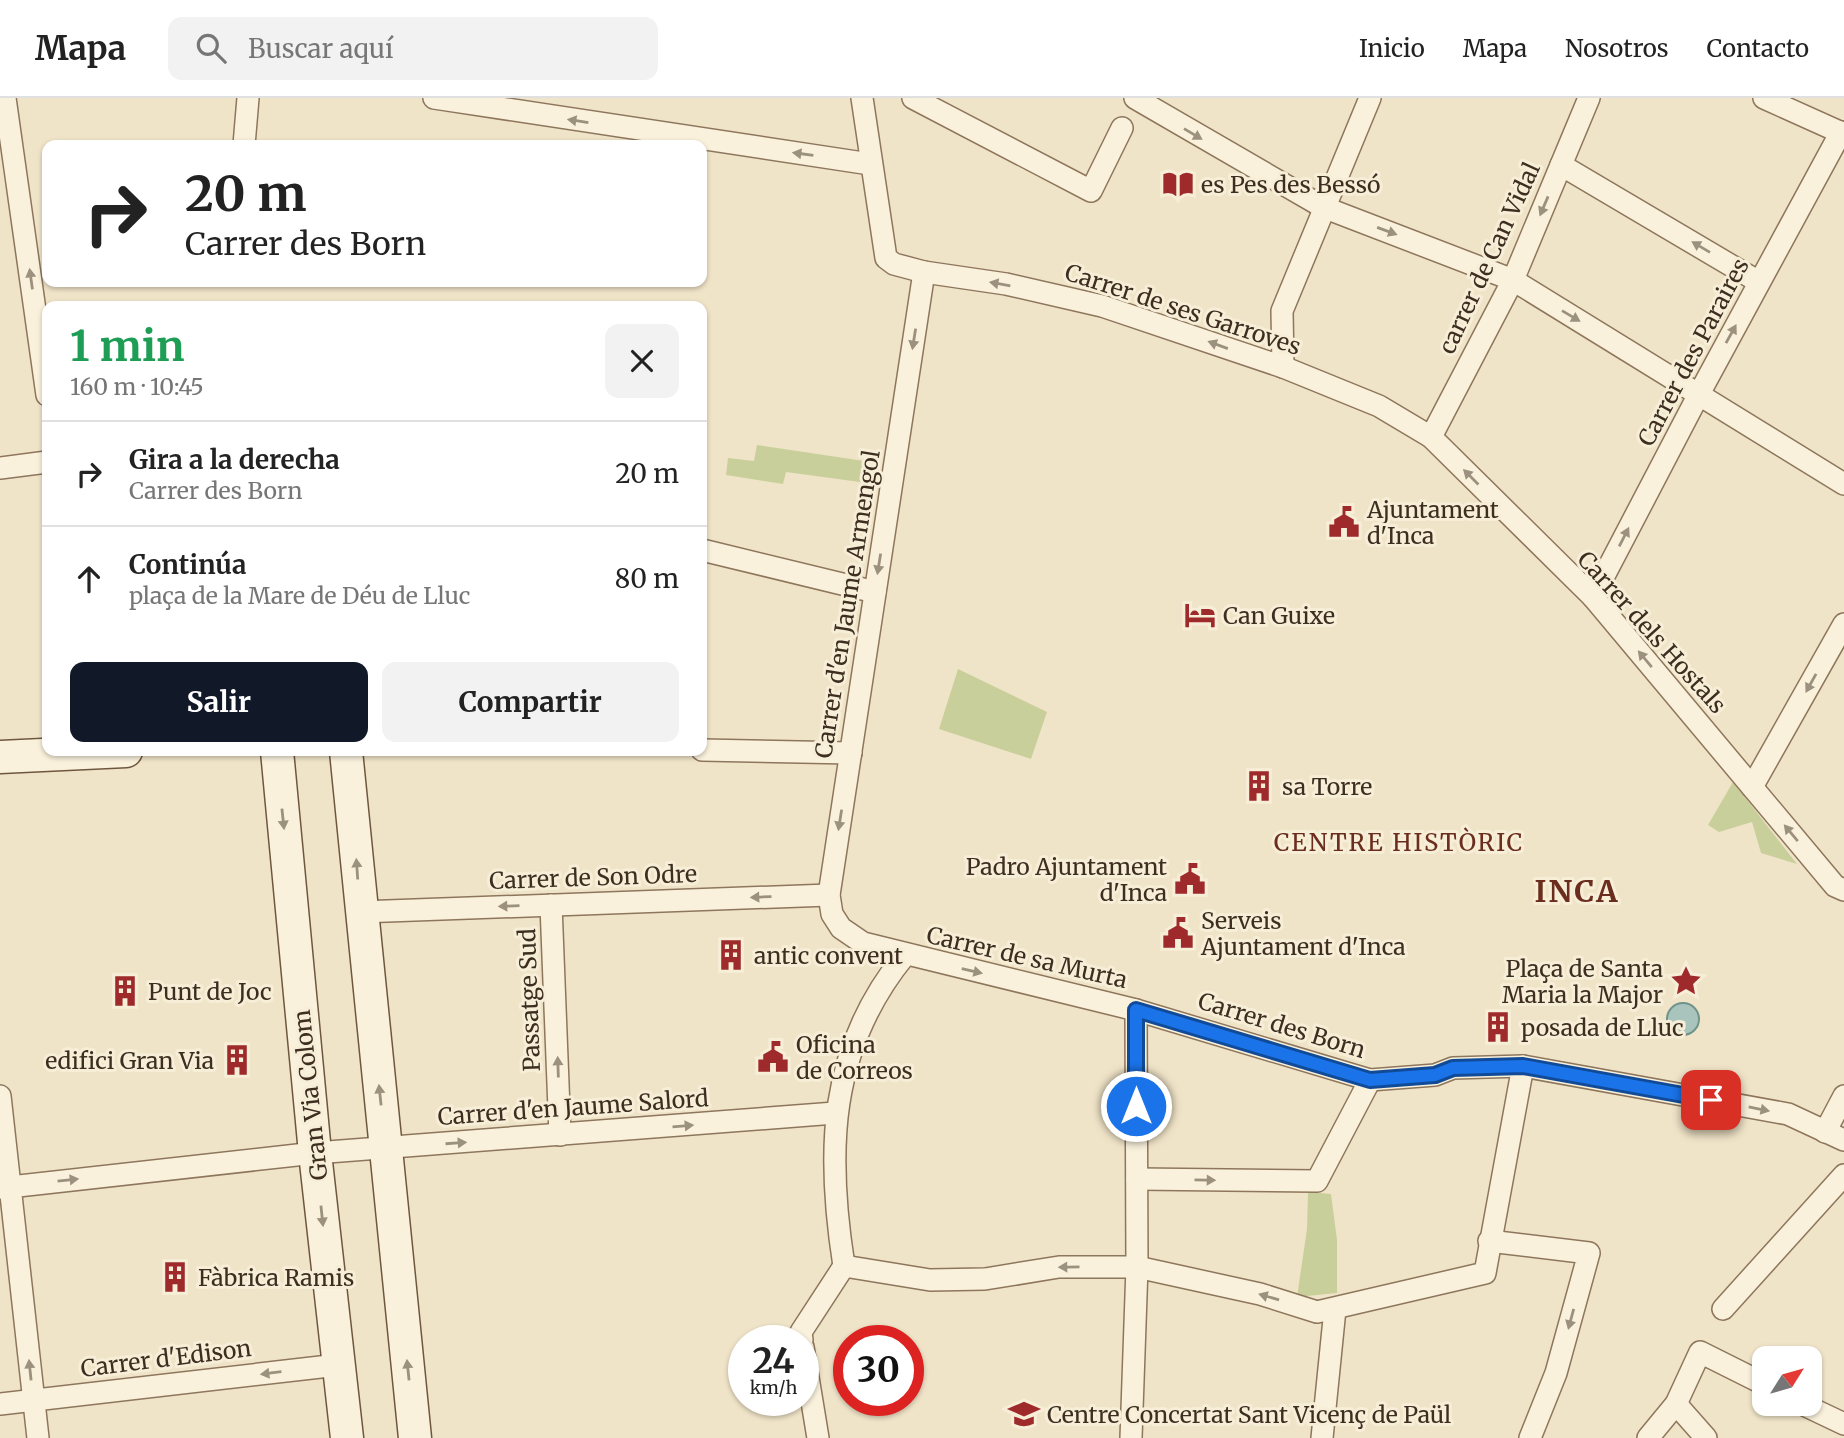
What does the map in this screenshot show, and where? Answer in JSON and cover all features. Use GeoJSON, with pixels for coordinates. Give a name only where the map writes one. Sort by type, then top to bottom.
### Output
{"type":"FeatureCollection","features":[{"type":"Feature","properties":{"kind":"main road"},"geometry":{"type":"LineString","coordinates":[[0,757],[42,755]]}},
{"type":"Feature","properties":{"kind":"main road","name":"Gran Via Colom"},"geometry":{"type":"LineString","coordinates":[[277,756],[315,1153],[347,1438]]}},
{"type":"Feature","properties":{"kind":"main road"},"geometry":{"type":"LineString","coordinates":[[346,756],[360,912],[415,1438]]}},
{"type":"Feature","properties":{"kind":"street"},"geometry":{"type":"LineString","coordinates":[[5,98],[42,360]]}},
{"type":"Feature","properties":{"kind":"street"},"geometry":{"type":"LineString","coordinates":[[244,140],[248,98]]}},
{"type":"Feature","properties":{"kind":"street"},"geometry":{"type":"LineString","coordinates":[[434,98],[499,103],[870,164]]}},
{"type":"Feature","properties":{"kind":"street"},"geometry":{"type":"LineString","coordinates":[[862,98],[886,258],[894,264],[924,272]]}},
{"type":"Feature","properties":{"kind":"street"},"geometry":{"type":"LineString","coordinates":[[913,98],[1091,191],[1136,99],[1323,207],[1513,280],[1844,484]]}},
{"type":"Feature","properties":{"kind":"street"},"geometry":{"type":"LineString","coordinates":[[1283,367],[1282,311],[1370,98]]}},
{"type":"Feature","properties":{"kind":"street","name":"carrer de Can Vidal"},"geometry":{"type":"LineString","coordinates":[[1430,437],[1513,280],[1589,98]]}},
{"type":"Feature","properties":{"kind":"street"},"geometry":{"type":"LineString","coordinates":[[1764,98],[1842,133]]}},
{"type":"Feature","properties":{"kind":"street","name":"Carrer des Paraires"},"geometry":{"type":"LineString","coordinates":[[1593,597],[1759,282],[1842,133]]}},
{"type":"Feature","properties":{"kind":"street"},"geometry":{"type":"LineString","coordinates":[[1561,165],[1759,282]]}},
{"type":"Feature","properties":{"kind":"street","name":"Carrer de ses Garroves"},"geometry":{"type":"LineString","coordinates":[[924,272],[1006,284],[1102,306],[1283,367],[1379,406]]}},
{"type":"Feature","properties":{"kind":"street","name":"Carrer d'en Jaume Armengol"},"geometry":{"type":"LineString","coordinates":[[829,895],[924,272]]}},
{"type":"Feature","properties":{"kind":"street","name":"Carrer dels Hostals"},"geometry":{"type":"LineString","coordinates":[[1379,406],[1430,437],[1593,597],[1839,888]]}},
{"type":"Feature","properties":{"kind":"street"},"geometry":{"type":"LineString","coordinates":[[0,468],[42,463]]}},
{"type":"Feature","properties":{"kind":"street"},"geometry":{"type":"LineString","coordinates":[[707,551],[875,592]]}},
{"type":"Feature","properties":{"kind":"street"},"geometry":{"type":"LineString","coordinates":[[1752,787],[1844,624]]}},
{"type":"Feature","properties":{"kind":"street"},"geometry":{"type":"LineString","coordinates":[[707,750],[851,753]]}},
{"type":"Feature","properties":{"kind":"street"},"geometry":{"type":"LineString","coordinates":[[811,1325],[844,1266],[834,1204],[835,1114],[849,1055],[875,995],[905,956],[849,936],[832,914],[829,895]]}},
{"type":"Feature","properties":{"kind":"street","name":"Carrer de Son Odre"},"geometry":{"type":"LineString","coordinates":[[360,912],[829,895]]}},
{"type":"Feature","properties":{"kind":"street","name":"Passatge Sud"},"geometry":{"type":"LineString","coordinates":[[551,905],[560,1135]]}},
{"type":"Feature","properties":{"kind":"street","name":"Carrer de sa Murta"},"geometry":{"type":"LineString","coordinates":[[905,956],[1136,1010]]}},
{"type":"Feature","properties":{"kind":"street"},"geometry":{"type":"LineString","coordinates":[[1131,1438],[1137,1267],[1136,1010]]}},
{"type":"Feature","properties":{"kind":"street","name":"Carrer des Born"},"geometry":{"type":"LineString","coordinates":[[1136,1010],[1370,1080],[1435,1075],[1453,1068],[1523,1066],[1788,1114],[1835,1136]]}},
{"type":"Feature","properties":{"kind":"street"},"geometry":{"type":"LineString","coordinates":[[844,1266],[930,1280],[985,1279],[1059,1267],[1137,1267],[1260,1294],[1317,1311],[1335,1309],[1485,1272],[1523,1066]]}},
{"type":"Feature","properties":{"kind":"street"},"geometry":{"type":"LineString","coordinates":[[1136,1179],[1317,1181],[1370,1080]]}},
{"type":"Feature","properties":{"kind":"street"},"geometry":{"type":"LineString","coordinates":[[0,1096],[5,1187],[38,1438]]}},
{"type":"Feature","properties":{"kind":"street"},"geometry":{"type":"LineString","coordinates":[[1835,1136],[1844,1096]]}},
{"type":"Feature","properties":{"kind":"street","name":"Carrer d'en Jaume Salord"},"geometry":{"type":"LineString","coordinates":[[5,1187],[315,1153],[835,1114]]}},
{"type":"Feature","properties":{"kind":"street"},"geometry":{"type":"LineString","coordinates":[[1723,1309],[1844,1175]]}},
{"type":"Feature","properties":{"kind":"street"},"geometry":{"type":"LineString","coordinates":[[1489,1241],[1588,1253],[1556,1373],[1530,1438]]}},
{"type":"Feature","properties":{"kind":"street"},"geometry":{"type":"LineString","coordinates":[[1322,1438],[1335,1309]]}},
{"type":"Feature","properties":{"kind":"street"},"geometry":{"type":"LineString","coordinates":[[1648,1438],[1676,1404],[1700,1352],[1752,1378]]}},
{"type":"Feature","properties":{"kind":"street","name":"Carrer d'Edison"},"geometry":{"type":"LineString","coordinates":[[0,1404],[338,1365]]}},
{"type":"Feature","properties":{"kind":"street"},"geometry":{"type":"LineString","coordinates":[[1676,1404],[1706,1438]]}},
{"type":"Feature","properties":{"kind":"street"},"geometry":{"type":"LineString","coordinates":[[1822,1414],[1844,1424]]}},
{"type":"Feature","properties":{"kind":"street"},"geometry":{"type":"LineString","coordinates":[[814,1416],[818,1438]]}},
{"type":"Feature","properties":{"kind":"green space"},"geometry":{"type":"Polygon","coordinates":[[[757,445],[864,461],[860,482],[786,472],[783,484],[726,475],[728,458],[754,461],[757,445]]]}},
{"type":"Feature","properties":{"kind":"green space"},"geometry":{"type":"Polygon","coordinates":[[[958,669],[1047,712],[1031,759],[939,729],[958,669]]]}},
{"type":"Feature","properties":{"kind":"green space"},"geometry":{"type":"Polygon","coordinates":[[[1733,782],[1797,864],[1761,853],[1752,822],[1719,832],[1708,825],[1733,782]]]}},
{"type":"Feature","properties":{"kind":"green space"},"geometry":{"type":"Polygon","coordinates":[[[1308,1192],[1331,1194],[1337,1240],[1337,1293],[1297,1297],[1307,1229],[1308,1192]]]}},
{"type":"Feature","properties":{"kind":"water"},"geometry":{"type":"Polygon","coordinates":[[[1683,1003],[1694,1008],[1699,1019],[1694,1030],[1683,1035],[1672,1030],[1667,1019],[1672,1008],[1683,1003]]]}},
{"type":"Feature","properties":{"kind":"place","name":"es Pes des Bessó"},"geometry":{"type":"Point","coordinates":[1178,184]}},
{"type":"Feature","properties":{"kind":"place","name":"Ajuntament d'Inca"},"geometry":{"type":"Point","coordinates":[1344,522]}},
{"type":"Feature","properties":{"kind":"place","name":"Can Guixe"},"geometry":{"type":"Point","coordinates":[1200,615]}},
{"type":"Feature","properties":{"kind":"place","name":"sa Torre"},"geometry":{"type":"Point","coordinates":[1259,786]}},
{"type":"Feature","properties":{"kind":"place","name":"Padro Ajuntament d'Inca"},"geometry":{"type":"Point","coordinates":[1190,879]}},
{"type":"Feature","properties":{"kind":"place","name":"Serveis Ajuntament d'Inca"},"geometry":{"type":"Point","coordinates":[1178,933]}},
{"type":"Feature","properties":{"kind":"place","name":"antic convent"},"geometry":{"type":"Point","coordinates":[731,955]}},
{"type":"Feature","properties":{"kind":"place","name":"Plaça de Santa Maria la Major"},"geometry":{"type":"Point","coordinates":[1686,981]}},
{"type":"Feature","properties":{"kind":"place","name":"Punt de Joc"},"geometry":{"type":"Point","coordinates":[125,991]}},
{"type":"Feature","properties":{"kind":"place","name":"posada de Lluc"},"geometry":{"type":"Point","coordinates":[1498,1027]}},
{"type":"Feature","properties":{"kind":"place","name":"Oficina de Correos"},"geometry":{"type":"Point","coordinates":[773,1057]}},
{"type":"Feature","properties":{"kind":"place","name":"edifici Gran Via"},"geometry":{"type":"Point","coordinates":[237,1060]}},
{"type":"Feature","properties":{"kind":"place","name":"Fàbrica Ramis"},"geometry":{"type":"Point","coordinates":[175,1277]}},
{"type":"Feature","properties":{"kind":"place","name":"Centre Concertat Sant Vicenç de Paül"},"geometry":{"type":"Point","coordinates":[1024,1414]}},
{"type":"Feature","properties":{"kind":"district","name":"CENTRE HISTÒRIC"},"geometry":{"type":"Point","coordinates":[1399,842]}},
{"type":"Feature","properties":{"kind":"district","name":"INCA"},"geometry":{"type":"Point","coordinates":[1577,891]}},
{"type":"Feature","properties":{"kind":"route"},"geometry":{"type":"LineString","coordinates":[[1136,1106],[1136,1010],[1370,1080],[1435,1075],[1453,1068],[1523,1066],[1711,1100]]}}]}
